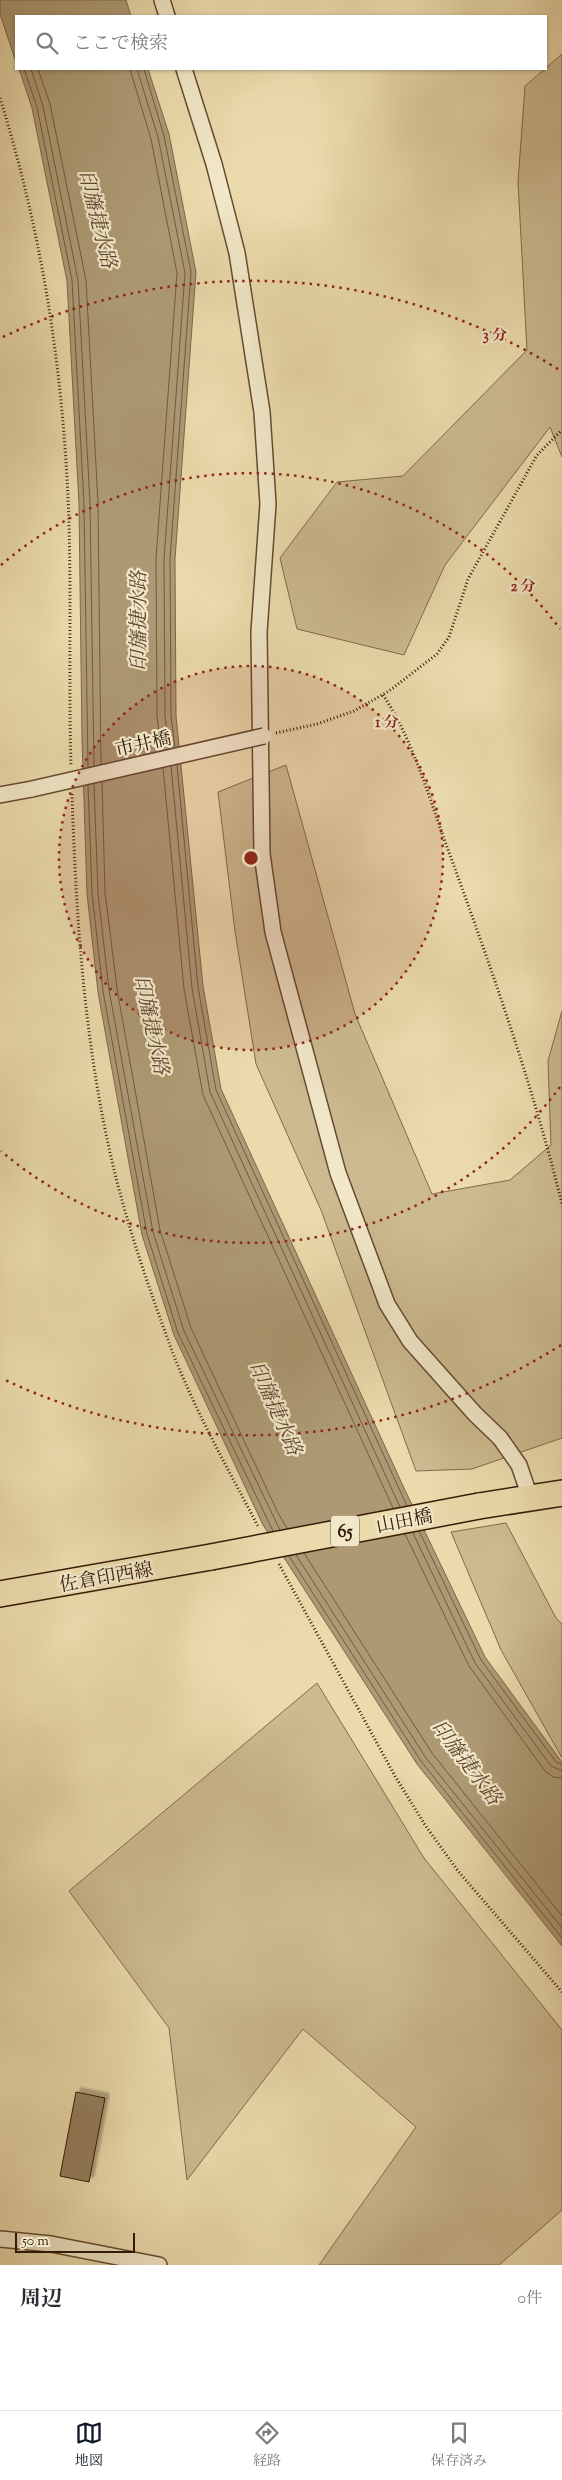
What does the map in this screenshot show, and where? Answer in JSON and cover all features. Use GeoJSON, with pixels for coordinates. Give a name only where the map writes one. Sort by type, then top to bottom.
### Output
{"type":"FeatureCollection","features":[{"type":"Feature","properties":{"kind":"main road","name":"65"},"geometry":{"type":"LineString","coordinates":[[530,1497],[562,1493]]}},
{"type":"Feature","properties":{"kind":"main road","name":"山田橋"},"geometry":{"type":"LineString","coordinates":[[211,1557],[530,1497]]}},
{"type":"Feature","properties":{"kind":"main road","name":"佐倉印西線"},"geometry":{"type":"LineString","coordinates":[[0,1594],[211,1557]]}},
{"type":"Feature","properties":{"kind":"street"},"geometry":{"type":"LineString","coordinates":[[162,0],[167,15]]}},
{"type":"Feature","properties":{"kind":"street"},"geometry":{"type":"LineString","coordinates":[[184,70],[214,164],[237,253],[262,412],[268,504],[259,632],[262,854],[273,932],[338,1173],[387,1304],[410,1341],[475,1414],[500,1438],[519,1464],[530,1497]]}},
{"type":"Feature","properties":{"kind":"street","name":"市井橋"},"geometry":{"type":"LineString","coordinates":[[0,795],[264,736]]}},
{"type":"Feature","properties":{"kind":"street"},"geometry":{"type":"LineString","coordinates":[[0,2239],[51,2244],[159,2265]]}},
{"type":"Feature","properties":{"kind":"path"},"geometry":{"type":"LineString","coordinates":[[0,98],[29,200],[56,347],[66,463],[72,775]]}},
{"type":"Feature","properties":{"kind":"path"},"geometry":{"type":"LineString","coordinates":[[264,736],[317,724],[354,711],[383,696],[437,654],[449,637],[468,579],[537,454],[562,430]]}},
{"type":"Feature","properties":{"kind":"path"},"geometry":{"type":"LineString","coordinates":[[383,696],[397,716],[413,754],[459,881],[544,1128],[562,1204]]}},
{"type":"Feature","properties":{"kind":"path"},"geometry":{"type":"LineString","coordinates":[[72,784],[74,868],[82,970],[98,1082],[112,1157],[136,1246],[171,1349],[209,1436],[263,1535]]}},
{"type":"Feature","properties":{"kind":"path"},"geometry":{"type":"LineString","coordinates":[[277,1560],[395,1776],[425,1825],[464,1878],[562,1992]]}},
{"type":"Feature","properties":{"kind":"shaded area"},"geometry":{"type":"Polygon","coordinates":[[[562,54],[562,457],[550,427],[445,565],[404,655],[297,629],[280,558],[337,482],[403,476],[527,350],[518,182],[525,86],[544,70],[547,70],[547,67],[562,54]]]}},
{"type":"Feature","properties":{"kind":"shaded area"},"geometry":{"type":"Polygon","coordinates":[[[286,765],[355,1014],[432,1194],[510,1180],[551,1145],[548,1061],[562,1011],[562,1438],[472,1469],[416,1471],[321,1210],[256,1064],[235,931],[218,792],[286,765]]]}},
{"type":"Feature","properties":{"kind":"shaded area"},"geometry":{"type":"Polygon","coordinates":[[[506,1523],[556,1618],[562,1624],[562,1758],[501,1650],[451,1532],[506,1523]]]}},
{"type":"Feature","properties":{"kind":"shaded area"},"geometry":{"type":"Polygon","coordinates":[[[317,1683],[424,1858],[562,2030],[562,2210],[499,2265],[319,2265],[416,2127],[303,2029],[187,2180],[169,2028],[69,1891],[317,1683]]]}},
{"type":"Feature","properties":{"kind":"water"},"geometry":{"type":"Polygon","coordinates":[[[0,0],[126,0],[131,15],[15,15],[15,59],[0,14],[0,0]]]}},
{"type":"Feature","properties":{"kind":"water","name":"印旛捷水路"},"geometry":{"type":"Polygon","coordinates":[[[19,70],[148,70],[169,134],[196,272],[175,559],[176,716],[203,986],[221,1089],[404,1488],[485,1657],[562,1762],[562,1946],[417,1764],[263,1525],[174,1335],[142,1235],[98,992],[87,894],[82,739],[79,504],[67,281],[32,108],[19,70]]]}},
{"type":"Feature","properties":{"kind":"building"},"geometry":{"type":"Polygon","coordinates":[[[76,2092],[105,2098],[89,2182],[60,2176],[76,2092]]]}}]}
